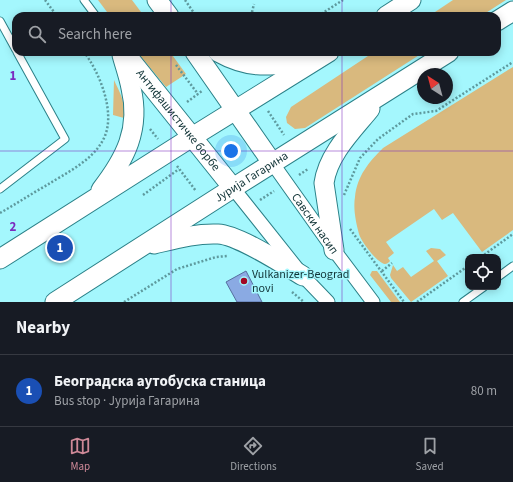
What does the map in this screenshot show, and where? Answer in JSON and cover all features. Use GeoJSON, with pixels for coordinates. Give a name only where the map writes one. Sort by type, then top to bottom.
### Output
{"type":"FeatureCollection","features":[{"type":"Feature","properties":{"kind":"main road"},"geometry":{"type":"LineString","coordinates":[[157,0],[166,12]]}},
{"type":"Feature","properties":{"kind":"main road"},"geometry":{"type":"LineString","coordinates":[[392,12],[412,0]]}},
{"type":"Feature","properties":{"kind":"main road"},"geometry":{"type":"LineString","coordinates":[[501,18],[513,11]]}},
{"type":"Feature","properties":{"kind":"main road"},"geometry":{"type":"LineString","coordinates":[[94,200],[115,172],[132,138],[134,106],[132,89],[121,56]]}},
{"type":"Feature","properties":{"kind":"main road","name":"Антифашистичке борбе"},"geometry":{"type":"LineString","coordinates":[[127,56],[233,188]]}},
{"type":"Feature","properties":{"kind":"main road"},"geometry":{"type":"LineString","coordinates":[[198,56],[273,164]]}},
{"type":"Feature","properties":{"kind":"main road"},"geometry":{"type":"LineString","coordinates":[[226,56],[239,62],[265,66],[322,56]]}},
{"type":"Feature","properties":{"kind":"main road"},"geometry":{"type":"LineString","coordinates":[[0,259],[322,56]]}},
{"type":"Feature","properties":{"kind":"main road","name":"Јурија Гагарина"},"geometry":{"type":"LineString","coordinates":[[55,302],[443,56]]}},
{"type":"Feature","properties":{"kind":"main road"},"geometry":{"type":"LineString","coordinates":[[334,250],[324,183],[325,175],[328,166],[341,146],[382,95]]}},
{"type":"Feature","properties":{"kind":"main road"},"geometry":{"type":"LineString","coordinates":[[141,247],[193,235],[220,234],[235,238],[303,276]]}},
{"type":"Feature","properties":{"kind":"street","name":"Савски насип"},"geometry":{"type":"LineString","coordinates":[[273,164],[373,302]]}},
{"type":"Feature","properties":{"kind":"street"},"geometry":{"type":"LineString","coordinates":[[233,188],[303,276],[327,302]]}},
{"type":"Feature","properties":{"kind":"lane"},"geometry":{"type":"LineString","coordinates":[[84,0],[93,12]]}},
{"type":"Feature","properties":{"kind":"lane"},"geometry":{"type":"LineString","coordinates":[[0,21],[12,42]]}},
{"type":"Feature","properties":{"kind":"lane"},"geometry":{"type":"LineString","coordinates":[[0,189],[65,138],[20,56]]}},
{"type":"Feature","properties":{"kind":"lane"},"geometry":{"type":"LineString","coordinates":[[501,275],[513,266]]}},
{"type":"Feature","properties":{"kind":"lane"},"geometry":{"type":"LineString","coordinates":[[463,302],[480,290]]}},
{"type":"Feature","properties":{"kind":"path"},"geometry":{"type":"LineString","coordinates":[[45,0],[54,12]]}},
{"type":"Feature","properties":{"kind":"path"},"geometry":{"type":"LineString","coordinates":[[185,0],[193,12]]}},
{"type":"Feature","properties":{"kind":"path"},"geometry":{"type":"LineString","coordinates":[[324,12],[343,0]]}},
{"type":"Feature","properties":{"kind":"path"},"geometry":{"type":"LineString","coordinates":[[252,12],[254,4]]}},
{"type":"Feature","properties":{"kind":"path"},"geometry":{"type":"LineString","coordinates":[[0,213],[80,164],[95,151],[104,140],[108,125],[107,101],[102,84],[94,66],[87,56]]}},
{"type":"Feature","properties":{"kind":"path"},"geometry":{"type":"LineString","coordinates":[[343,199],[346,188],[360,158],[378,139],[413,114],[436,111],[513,62]]}},
{"type":"Feature","properties":{"kind":"path"},"geometry":{"type":"LineString","coordinates":[[176,65],[198,94]]}},
{"type":"Feature","properties":{"kind":"path"},"geometry":{"type":"LineString","coordinates":[[207,205],[149,127],[216,82]]}},
{"type":"Feature","properties":{"kind":"path"},"geometry":{"type":"LineString","coordinates":[[249,208],[309,169],[258,97]]}},
{"type":"Feature","properties":{"kind":"path"},"geometry":{"type":"LineString","coordinates":[[143,195],[179,168]]}},
{"type":"Feature","properties":{"kind":"path"},"geometry":{"type":"LineString","coordinates":[[349,227],[404,302]]}},
{"type":"Feature","properties":{"kind":"path"},"geometry":{"type":"LineString","coordinates":[[485,254],[513,234]]}},
{"type":"Feature","properties":{"kind":"path"},"geometry":{"type":"LineString","coordinates":[[124,302],[177,269],[216,257]]}},
{"type":"Feature","properties":{"kind":"path"},"geometry":{"type":"LineString","coordinates":[[382,271],[392,263]]}},
{"type":"Feature","properties":{"kind":"path"},"geometry":{"type":"LineString","coordinates":[[417,302],[465,268]]}},
{"type":"Feature","properties":{"kind":"shaded area"},"geometry":{"type":"Polygon","coordinates":[[[98,0],[132,0],[141,12],[107,12],[98,0]]]}},
{"type":"Feature","properties":{"kind":"shaded area"},"geometry":{"type":"Polygon","coordinates":[[[453,0],[506,0],[487,12],[435,12],[453,0]]]}},
{"type":"Feature","properties":{"kind":"shaded area"},"geometry":{"type":"Polygon","coordinates":[[[140,56],[173,56],[186,74],[166,87],[140,56]]]}},
{"type":"Feature","properties":{"kind":"shaded area"},"geometry":{"type":"Polygon","coordinates":[[[368,56],[418,56],[305,128],[295,129],[287,123],[286,117],[291,107],[368,56]]]}},
{"type":"Feature","properties":{"kind":"shaded area"},"geometry":{"type":"Polygon","coordinates":[[[513,67],[513,230],[482,252],[453,213],[442,220],[434,209],[386,242],[394,253],[388,258],[390,261],[389,262],[386,264],[382,263],[374,256],[363,242],[359,234],[356,221],[354,202],[356,189],[364,170],[383,148],[513,67]]]}},
{"type":"Feature","properties":{"kind":"shaded area"},"geometry":{"type":"Polygon","coordinates":[[[114,80],[123,103],[124,118],[113,115],[114,80]]]}},
{"type":"Feature","properties":{"kind":"shaded area"},"geometry":{"type":"Polygon","coordinates":[[[431,248],[440,249],[446,255],[437,261],[448,276],[411,302],[391,278],[390,275],[393,265],[397,271],[403,267],[411,277],[434,261],[426,251],[431,248]]]}},
{"type":"Feature","properties":{"kind":"shaded area"},"geometry":{"type":"Polygon","coordinates":[[[372,271],[377,271],[400,302],[391,302],[370,275],[372,271]]]}},
{"type":"Feature","properties":{"kind":"building"},"geometry":{"type":"Polygon","coordinates":[[[246,271],[262,302],[237,302],[226,282],[246,271]]]}},
{"type":"Feature","properties":{"kind":"place","name":"Београдска аутобуска станица"},"geometry":{"type":"Point","coordinates":[60,248]}},
{"type":"Feature","properties":{"kind":"place","name":"Vulkanizer-Beograd novi"},"geometry":{"type":"Point","coordinates":[244,281]}}]}
